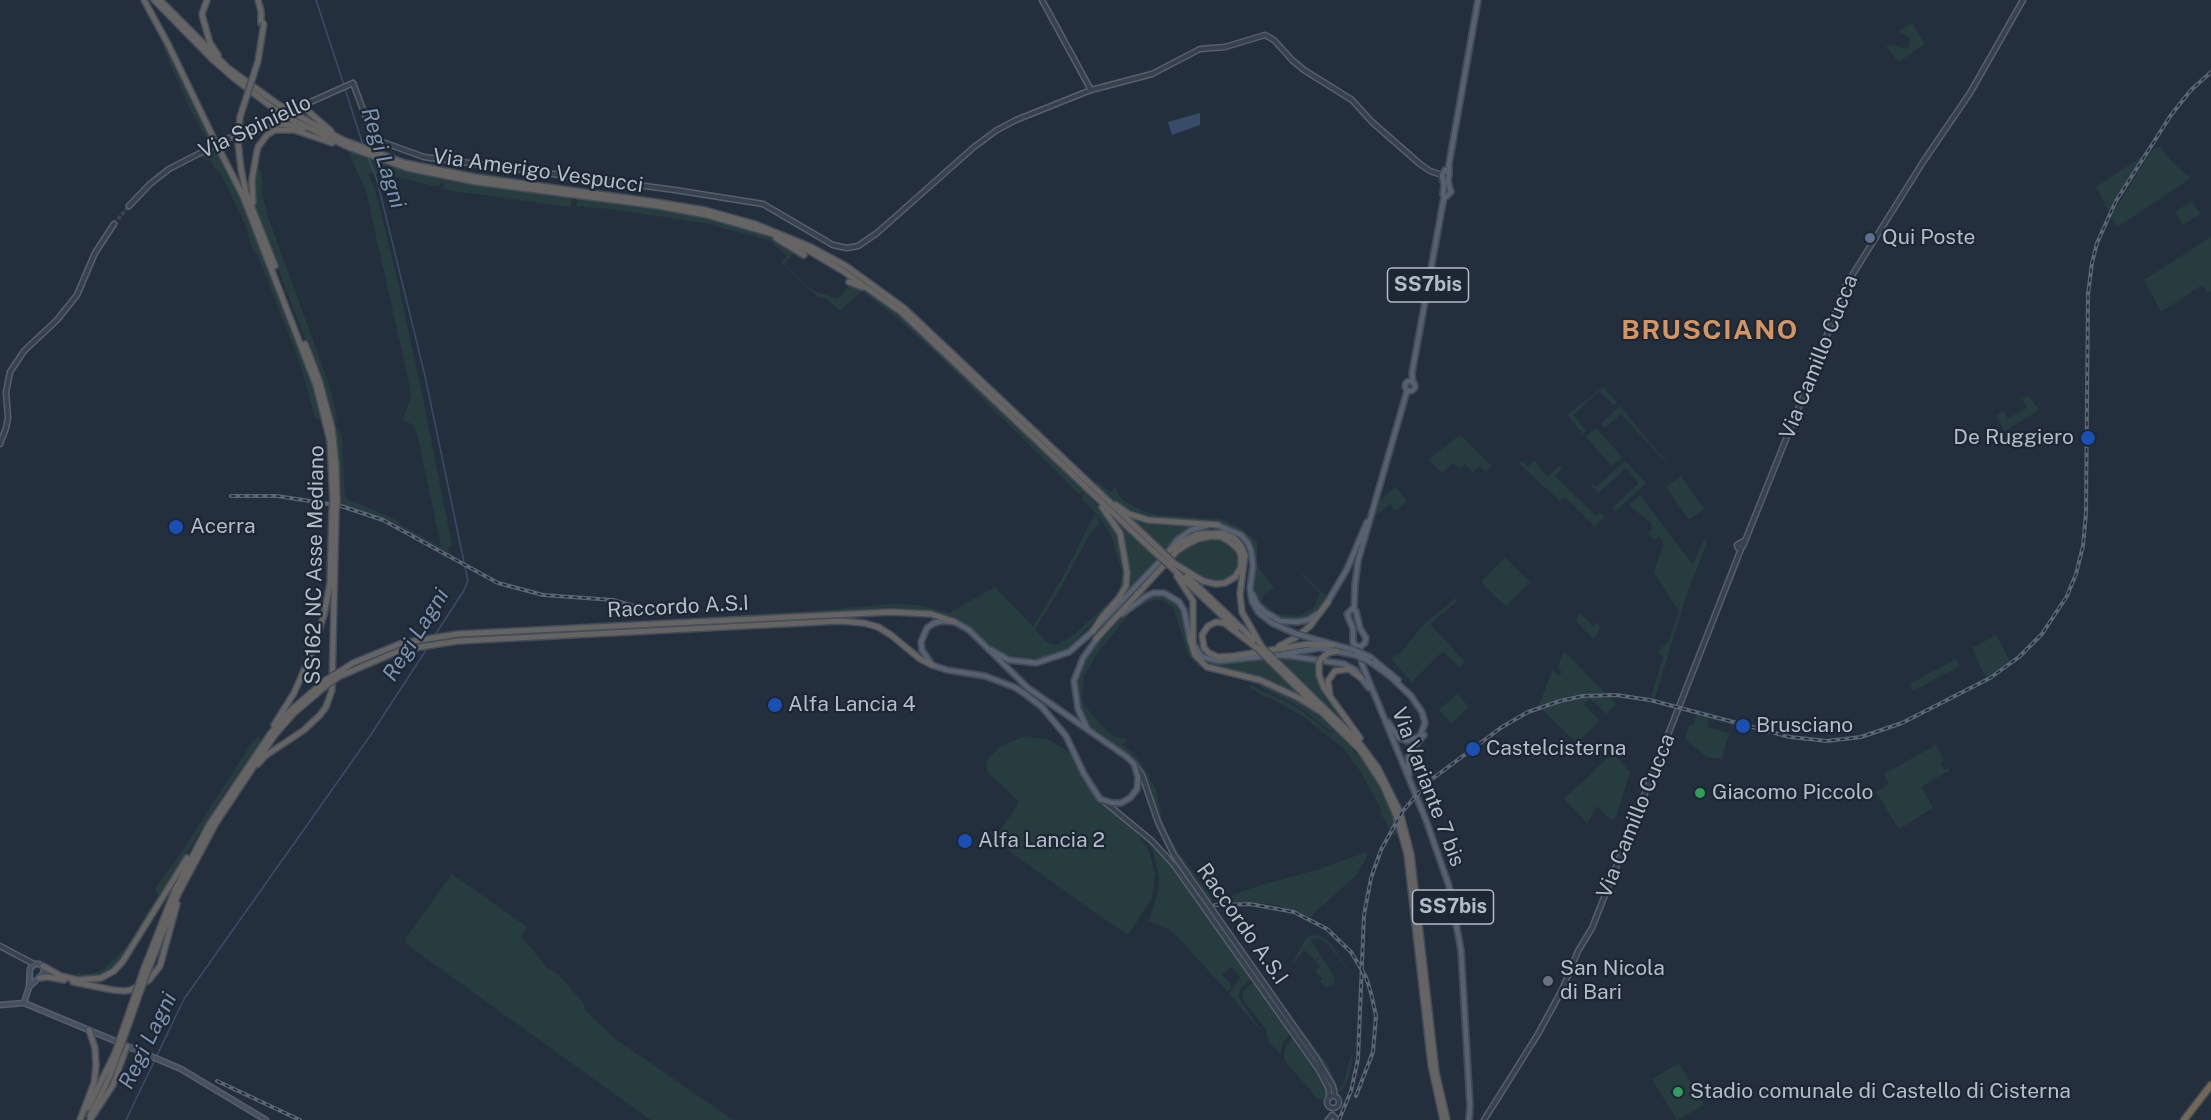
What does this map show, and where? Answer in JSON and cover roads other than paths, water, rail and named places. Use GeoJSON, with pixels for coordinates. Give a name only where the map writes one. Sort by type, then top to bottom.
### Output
{"type":"FeatureCollection","features":[{"type":"Feature","properties":{"kind":"highway"},"geometry":{"type":"LineString","coordinates":[[144,0],[243,196]]}},
{"type":"Feature","properties":{"kind":"highway"},"geometry":{"type":"LineString","coordinates":[[154,0],[212,59],[258,97],[319,134]]}},
{"type":"Feature","properties":{"kind":"highway"},"geometry":{"type":"LineString","coordinates":[[159,0],[228,68],[276,106]]}},
{"type":"Feature","properties":{"kind":"highway"},"geometry":{"type":"LineString","coordinates":[[207,0],[202,14],[210,43],[228,68]]}},
{"type":"Feature","properties":{"kind":"highway"},"geometry":{"type":"LineString","coordinates":[[243,196],[239,169],[240,117],[258,61],[264,11],[259,0]]}},
{"type":"Feature","properties":{"kind":"highway"},"geometry":{"type":"LineString","coordinates":[[302,106],[341,139]]}},
{"type":"Feature","properties":{"kind":"highway"},"geometry":{"type":"LineString","coordinates":[[292,116],[382,158]]}},
{"type":"Feature","properties":{"kind":"highway"},"geometry":{"type":"LineString","coordinates":[[233,137],[284,124],[319,134],[348,147]]}},
{"type":"Feature","properties":{"kind":"highway"},"geometry":{"type":"LineString","coordinates":[[254,210],[253,171],[258,147],[267,135],[284,129],[294,129],[442,176],[659,206],[707,215],[773,234],[811,252],[886,301],[1259,648]]}},
{"type":"Feature","properties":{"kind":"highway","name":"SS162 NC Asse Mediano"},"geometry":{"type":"LineString","coordinates":[[239,169],[246,193],[319,380],[326,414]]}},
{"type":"Feature","properties":{"kind":"highway"},"geometry":{"type":"LineString","coordinates":[[576,194],[656,202],[725,215],[774,231],[811,247],[846,266],[904,308],[1095,493],[1138,517],[1218,525]]}},
{"type":"Feature","properties":{"kind":"highway","name":"SS162 NC Asse Mediano"},"geometry":{"type":"LineString","coordinates":[[243,196],[298,335],[326,414],[336,465],[330,583],[324,615],[312,652],[294,693],[272,733]]}},
{"type":"Feature","properties":{"kind":"highway"},"geometry":{"type":"LineString","coordinates":[[773,234],[782,243],[804,255]]}},
{"type":"Feature","properties":{"kind":"highway"},"geometry":{"type":"LineString","coordinates":[[849,282],[886,301]]}},
{"type":"Feature","properties":{"kind":"highway"},"geometry":{"type":"LineString","coordinates":[[1093,631],[1126,586],[1127,572],[1120,533],[1095,493]]}},
{"type":"Feature","properties":{"kind":"highway","name":"SS162 NC Asse Mediano"},"geometry":{"type":"LineString","coordinates":[[89,1120],[110,1078],[116,1054],[175,890],[216,815],[250,762],[261,751],[278,746],[304,730],[326,707],[332,690],[334,511]]}},
{"type":"Feature","properties":{"kind":"highway"},"geometry":{"type":"LineString","coordinates":[[1169,551],[1198,534],[1223,533],[1234,538],[1245,555],[1240,594],[1242,612],[1259,648]]}},
{"type":"Feature","properties":{"kind":"highway"},"geometry":{"type":"LineString","coordinates":[[1096,639],[1177,551],[1198,539],[1211,536],[1222,537],[1230,542],[1238,549],[1241,567],[1235,577],[1225,583],[1216,584],[1203,581],[1173,566]]}},
{"type":"Feature","properties":{"kind":"highway"},"geometry":{"type":"LineString","coordinates":[[1173,566],[1193,601],[1194,646]]}},
{"type":"Feature","properties":{"kind":"highway"},"geometry":{"type":"LineString","coordinates":[[1272,649],[1303,632],[1318,618],[1328,602]]}},
{"type":"Feature","properties":{"kind":"highway","name":"Raccordo A.S.I"},"geometry":{"type":"LineString","coordinates":[[339,674],[353,663],[402,643],[458,634],[891,612],[931,614],[955,622]]}},
{"type":"Feature","properties":{"kind":"highway","name":"Raccordo A.S.I"},"geometry":{"type":"LineString","coordinates":[[339,674],[400,650],[458,641],[856,621],[884,631],[914,655],[932,665]]}},
{"type":"Feature","properties":{"kind":"highway"},"geometry":{"type":"LineString","coordinates":[[1335,648],[1309,644],[1272,649],[1218,657],[1204,648],[1202,635],[1208,626],[1216,622],[1224,623],[1259,648],[1273,658],[1351,732],[1378,768]]}},
{"type":"Feature","properties":{"kind":"highway"},"geometry":{"type":"LineString","coordinates":[[1190,639],[1194,655],[1207,666],[1246,675],[1268,683],[1299,698],[1342,730]]}},
{"type":"Feature","properties":{"kind":"highway"},"geometry":{"type":"LineString","coordinates":[[1335,648],[1320,661],[1322,684],[1367,748],[1393,796],[1413,870],[1436,1072],[1445,1120]]}},
{"type":"Feature","properties":{"kind":"highway"},"geometry":{"type":"LineString","coordinates":[[1273,658],[1360,750],[1383,785],[1405,836]]}},
{"type":"Feature","properties":{"kind":"highway"},"geometry":{"type":"LineString","coordinates":[[1333,702],[1328,683],[1333,672],[1349,669],[1361,678]]}},
{"type":"Feature","properties":{"kind":"highway"},"geometry":{"type":"LineString","coordinates":[[261,751],[288,712],[339,674]]}},
{"type":"Feature","properties":{"kind":"highway","name":"SS162 NC Asse Mediano"},"geometry":{"type":"LineString","coordinates":[[145,972],[201,848],[261,751]]}},
{"type":"Feature","properties":{"kind":"highway"},"geometry":{"type":"LineString","coordinates":[[43,966],[61,976],[78,980],[101,978],[114,971],[123,961],[196,843],[216,815]]}},
{"type":"Feature","properties":{"kind":"highway"},"geometry":{"type":"LineString","coordinates":[[39,978],[52,977],[124,991],[131,990],[149,980],[160,966],[178,902],[201,848]]}},
{"type":"Feature","properties":{"kind":"highway"},"geometry":{"type":"LineString","coordinates":[[81,1120],[89,1099],[96,1066],[95,1048],[89,1030]]}},
{"type":"Feature","properties":{"kind":"highway"},"geometry":{"type":"LineString","coordinates":[[89,1120],[113,1084],[127,1046]]}},
{"type":"Feature","properties":{"kind":"highway","name":"SS162 NC Asse Mediano"},"geometry":{"type":"LineString","coordinates":[[81,1120],[116,1054]]}},
{"type":"Feature","properties":{"kind":"highway"},"geometry":{"type":"LineString","coordinates":[[2184,1120],[2211,1085]]}},
{"type":"Feature","properties":{"kind":"highway"},"geometry":{"type":"LineString","coordinates":[[2189,1120],[2211,1092]]}},
{"type":"Feature","properties":{"kind":"main road","name":"SS7bis"},"geometry":{"type":"LineString","coordinates":[[1373,508],[1403,403],[1409,391],[1415,387],[1412,373],[1444,197],[1445,173],[1449,164],[1478,0]]}},
{"type":"Feature","properties":{"kind":"main road","name":"SS7bis"},"geometry":{"type":"LineString","coordinates":[[1409,391],[1405,387],[1412,373]]}},
{"type":"Feature","properties":{"kind":"main road"},"geometry":{"type":"LineString","coordinates":[[1407,382],[1413,383]]}},
{"type":"Feature","properties":{"kind":"main road"},"geometry":{"type":"LineString","coordinates":[[986,647],[1009,660],[1036,663],[1069,652],[1093,631],[1177,540],[1191,530],[1218,525],[1241,535],[1248,543],[1251,551],[1253,594],[1257,604],[1276,619],[1292,622],[1308,620],[1316,616],[1333,595],[1347,569],[1373,508]]}},
{"type":"Feature","properties":{"kind":"main road","name":"Via Variante 7 bis"},"geometry":{"type":"LineString","coordinates":[[1356,650],[1365,644],[1366,638],[1354,609],[1358,561],[1373,508]]}},
{"type":"Feature","properties":{"kind":"main road"},"geometry":{"type":"LineString","coordinates":[[1252,573],[1251,595],[1258,612],[1272,623],[1335,648]]}},
{"type":"Feature","properties":{"kind":"main road"},"geometry":{"type":"LineString","coordinates":[[1088,730],[1078,709],[1074,681],[1083,658],[1096,639],[1128,608],[1154,593],[1164,593],[1179,602],[1184,610],[1190,639],[1202,657],[1219,661],[1273,658],[1344,664],[1353,669],[1374,694]]}},
{"type":"Feature","properties":{"kind":"main road","name":"Via Variante 7 bis"},"geometry":{"type":"LineString","coordinates":[[1354,609],[1350,609],[1347,614],[1353,629],[1353,642],[1426,820],[1449,886],[1461,950],[1470,1119]]}},
{"type":"Feature","properties":{"kind":"main road"},"geometry":{"type":"LineString","coordinates":[[955,622],[969,630],[986,647],[1028,688],[1115,747],[1134,764],[1138,777],[1137,789],[1130,798],[1112,803],[1100,799],[1091,787],[1066,736],[1042,707],[1025,694],[999,681],[932,665],[922,650],[921,642],[923,634],[934,623],[955,622]]}},
{"type":"Feature","properties":{"kind":"main road"},"geometry":{"type":"LineString","coordinates":[[1273,658],[1320,648],[1356,650],[1403,683],[1416,699],[1426,718],[1425,734],[1410,752],[1408,759],[1410,781]]}},
{"type":"Feature","properties":{"kind":"main road"},"geometry":{"type":"LineString","coordinates":[[1371,660],[1415,701],[1424,719],[1422,733],[1415,739],[1407,741],[1399,738],[1377,701]]}},
{"type":"Feature","properties":{"kind":"main road"},"geometry":{"type":"LineString","coordinates":[[24,1003],[34,964],[43,966],[45,971],[29,987]]}},
{"type":"Feature","properties":{"kind":"main road"},"geometry":{"type":"LineString","coordinates":[[30,973],[39,978]]}},
{"type":"Feature","properties":{"kind":"main road"},"geometry":{"type":"LineString","coordinates":[[0,1005],[24,1003],[165,1062],[266,1120]]}},
{"type":"Feature","properties":{"kind":"street"},"geometry":{"type":"LineString","coordinates":[[1042,0],[1090,90],[1152,74],[1206,48],[1225,47],[1258,36],[1268,36],[1304,70],[1352,100],[1372,122],[1420,164],[1430,171],[1445,173]]}},
{"type":"Feature","properties":{"kind":"street","name":"Via Camillo Cucca"},"geometry":{"type":"LineString","coordinates":[[1484,1120],[1551,1012],[1578,951],[1592,928],[1742,545],[1811,377],[1845,285],[1970,93],[2023,0]]}},
{"type":"Feature","properties":{"kind":"street","name":"Via Amerigo Vespucci"},"geometry":{"type":"LineString","coordinates":[[351,84],[374,139],[424,156],[675,189],[763,204],[833,245],[848,248],[858,246],[877,233],[946,171],[997,130],[1090,90]]}},
{"type":"Feature","properties":{"kind":"street","name":"Via Spiniello"},"geometry":{"type":"LineString","coordinates":[[129,206],[158,176],[190,157],[351,84]]}},
{"type":"Feature","properties":{"kind":"street"},"geometry":{"type":"LineString","coordinates":[[0,444],[8,418],[6,392],[10,372],[24,351],[77,295],[95,253],[114,224]]}},
{"type":"Feature","properties":{"kind":"street","name":"Raccordo A.S.I"},"geometry":{"type":"LineString","coordinates":[[1134,764],[1142,775],[1158,822],[1174,855],[1317,1059],[1333,1086],[1332,1097]]}},
{"type":"Feature","properties":{"kind":"street","name":"Raccordo A.S.I"},"geometry":{"type":"LineString","coordinates":[[1100,799],[1152,841],[1174,865],[1319,1070],[1332,1097]]}},
{"type":"Feature","properties":{"kind":"street"},"geometry":{"type":"LineString","coordinates":[[0,946],[34,964]]}},
{"type":"Feature","properties":{"kind":"street"},"geometry":{"type":"LineString","coordinates":[[18,956],[30,973]]}},
{"type":"Feature","properties":{"kind":"street"},"geometry":{"type":"LineString","coordinates":[[1332,1097],[1339,1102],[1336,1107],[1337,1119],[1329,1118],[1331,1107],[1328,1103],[1332,1097]]}},
{"type":"Feature","properties":{"kind":"street"},"geometry":{"type":"LineString","coordinates":[[1331,1107],[1336,1107]]}},
{"type":"Feature","properties":{"kind":"water"},"geometry":{"type":"Polygon","coordinates":[[[1200,113],[1200,125],[1172,135],[1168,122],[1200,113]]]}},
{"type":"Feature","properties":{"kind":"waterway","name":"Regi Lagni"},"geometry":{"type":"LineString","coordinates":[[316,0],[344,85]]}},
{"type":"Feature","properties":{"kind":"waterway","name":"Regi Lagni"},"geometry":{"type":"LineString","coordinates":[[345,89],[363,145]]}},
{"type":"Feature","properties":{"kind":"waterway","name":"Regi Lagni"},"geometry":{"type":"LineString","coordinates":[[368,157],[377,180],[425,376],[468,581],[435,635]]}},
{"type":"Feature","properties":{"kind":"waterway","name":"Regi Lagni"},"geometry":{"type":"LineString","coordinates":[[126,1120],[184,999],[370,736],[428,647]]}},
{"type":"Feature","properties":{"kind":"tunnel"},"geometry":{"type":"LineString","coordinates":[[114,224],[129,206]]}},
{"type":"Feature","properties":{"kind":"railway"},"geometry":{"type":"LineString","coordinates":[[1339,1120],[1351,1091],[1358,1059],[1364,915],[1371,878],[1381,850],[1402,812],[1428,782],[1502,727],[1528,712],[1560,701],[1583,696],[1616,695],[1650,700],[1790,737],[1827,741],[1861,737],[1902,723],[1990,678],[2019,657],[2042,634],[2067,596],[2076,574],[2083,546],[2086,513],[2088,294],[2097,243],[2116,201],[2171,115],[2191,90],[2211,72]]}},
{"type":"Feature","properties":{"kind":"railway"},"geometry":{"type":"LineString","coordinates":[[231,496],[277,496],[329,504]]}},
{"type":"Feature","properties":{"kind":"railway"},"geometry":{"type":"LineString","coordinates":[[341,506],[383,520],[498,583],[543,595],[613,600],[648,610]]}},
{"type":"Feature","properties":{"kind":"railway"},"geometry":{"type":"LineString","coordinates":[[1215,905],[1250,904],[1294,912],[1327,929],[1351,952],[1366,977],[1376,1016],[1373,1052],[1356,1096]]}},
{"type":"Feature","properties":{"kind":"railway"},"geometry":{"type":"LineString","coordinates":[[217,1081],[300,1120]]}},
{"type":"Feature","properties":{"kind":"place","name":"Qui Poste"},"geometry":{"type":"Point","coordinates":[1870,238]}},
{"type":"Feature","properties":{"kind":"place","name":"De Ruggiero"},"geometry":{"type":"Point","coordinates":[2088,438]}},
{"type":"Feature","properties":{"kind":"place","name":"Acerra"},"geometry":{"type":"Point","coordinates":[176,527]}},
{"type":"Feature","properties":{"kind":"place","name":"Alfa Lancia 4"},"geometry":{"type":"Point","coordinates":[775,705]}},
{"type":"Feature","properties":{"kind":"place","name":"Brusciano"},"geometry":{"type":"Point","coordinates":[1743,726]}},
{"type":"Feature","properties":{"kind":"place","name":"Castelcisterna"},"geometry":{"type":"Point","coordinates":[1473,749]}},
{"type":"Feature","properties":{"kind":"place","name":"Giacomo Piccolo"},"geometry":{"type":"Point","coordinates":[1700,793]}},
{"type":"Feature","properties":{"kind":"place","name":"Alfa Lancia 2"},"geometry":{"type":"Point","coordinates":[965,841]}},
{"type":"Feature","properties":{"kind":"place","name":"San Nicola di Bari"},"geometry":{"type":"Point","coordinates":[1548,981]}},
{"type":"Feature","properties":{"kind":"place","name":"Stadio comunale di Castello di Cisterna"},"geometry":{"type":"Point","coordinates":[1678,1092]}},
{"type":"Feature","properties":{"kind":"district","name":"BRUSCIANO"},"geometry":{"type":"Point","coordinates":[1710,331]}}]}
